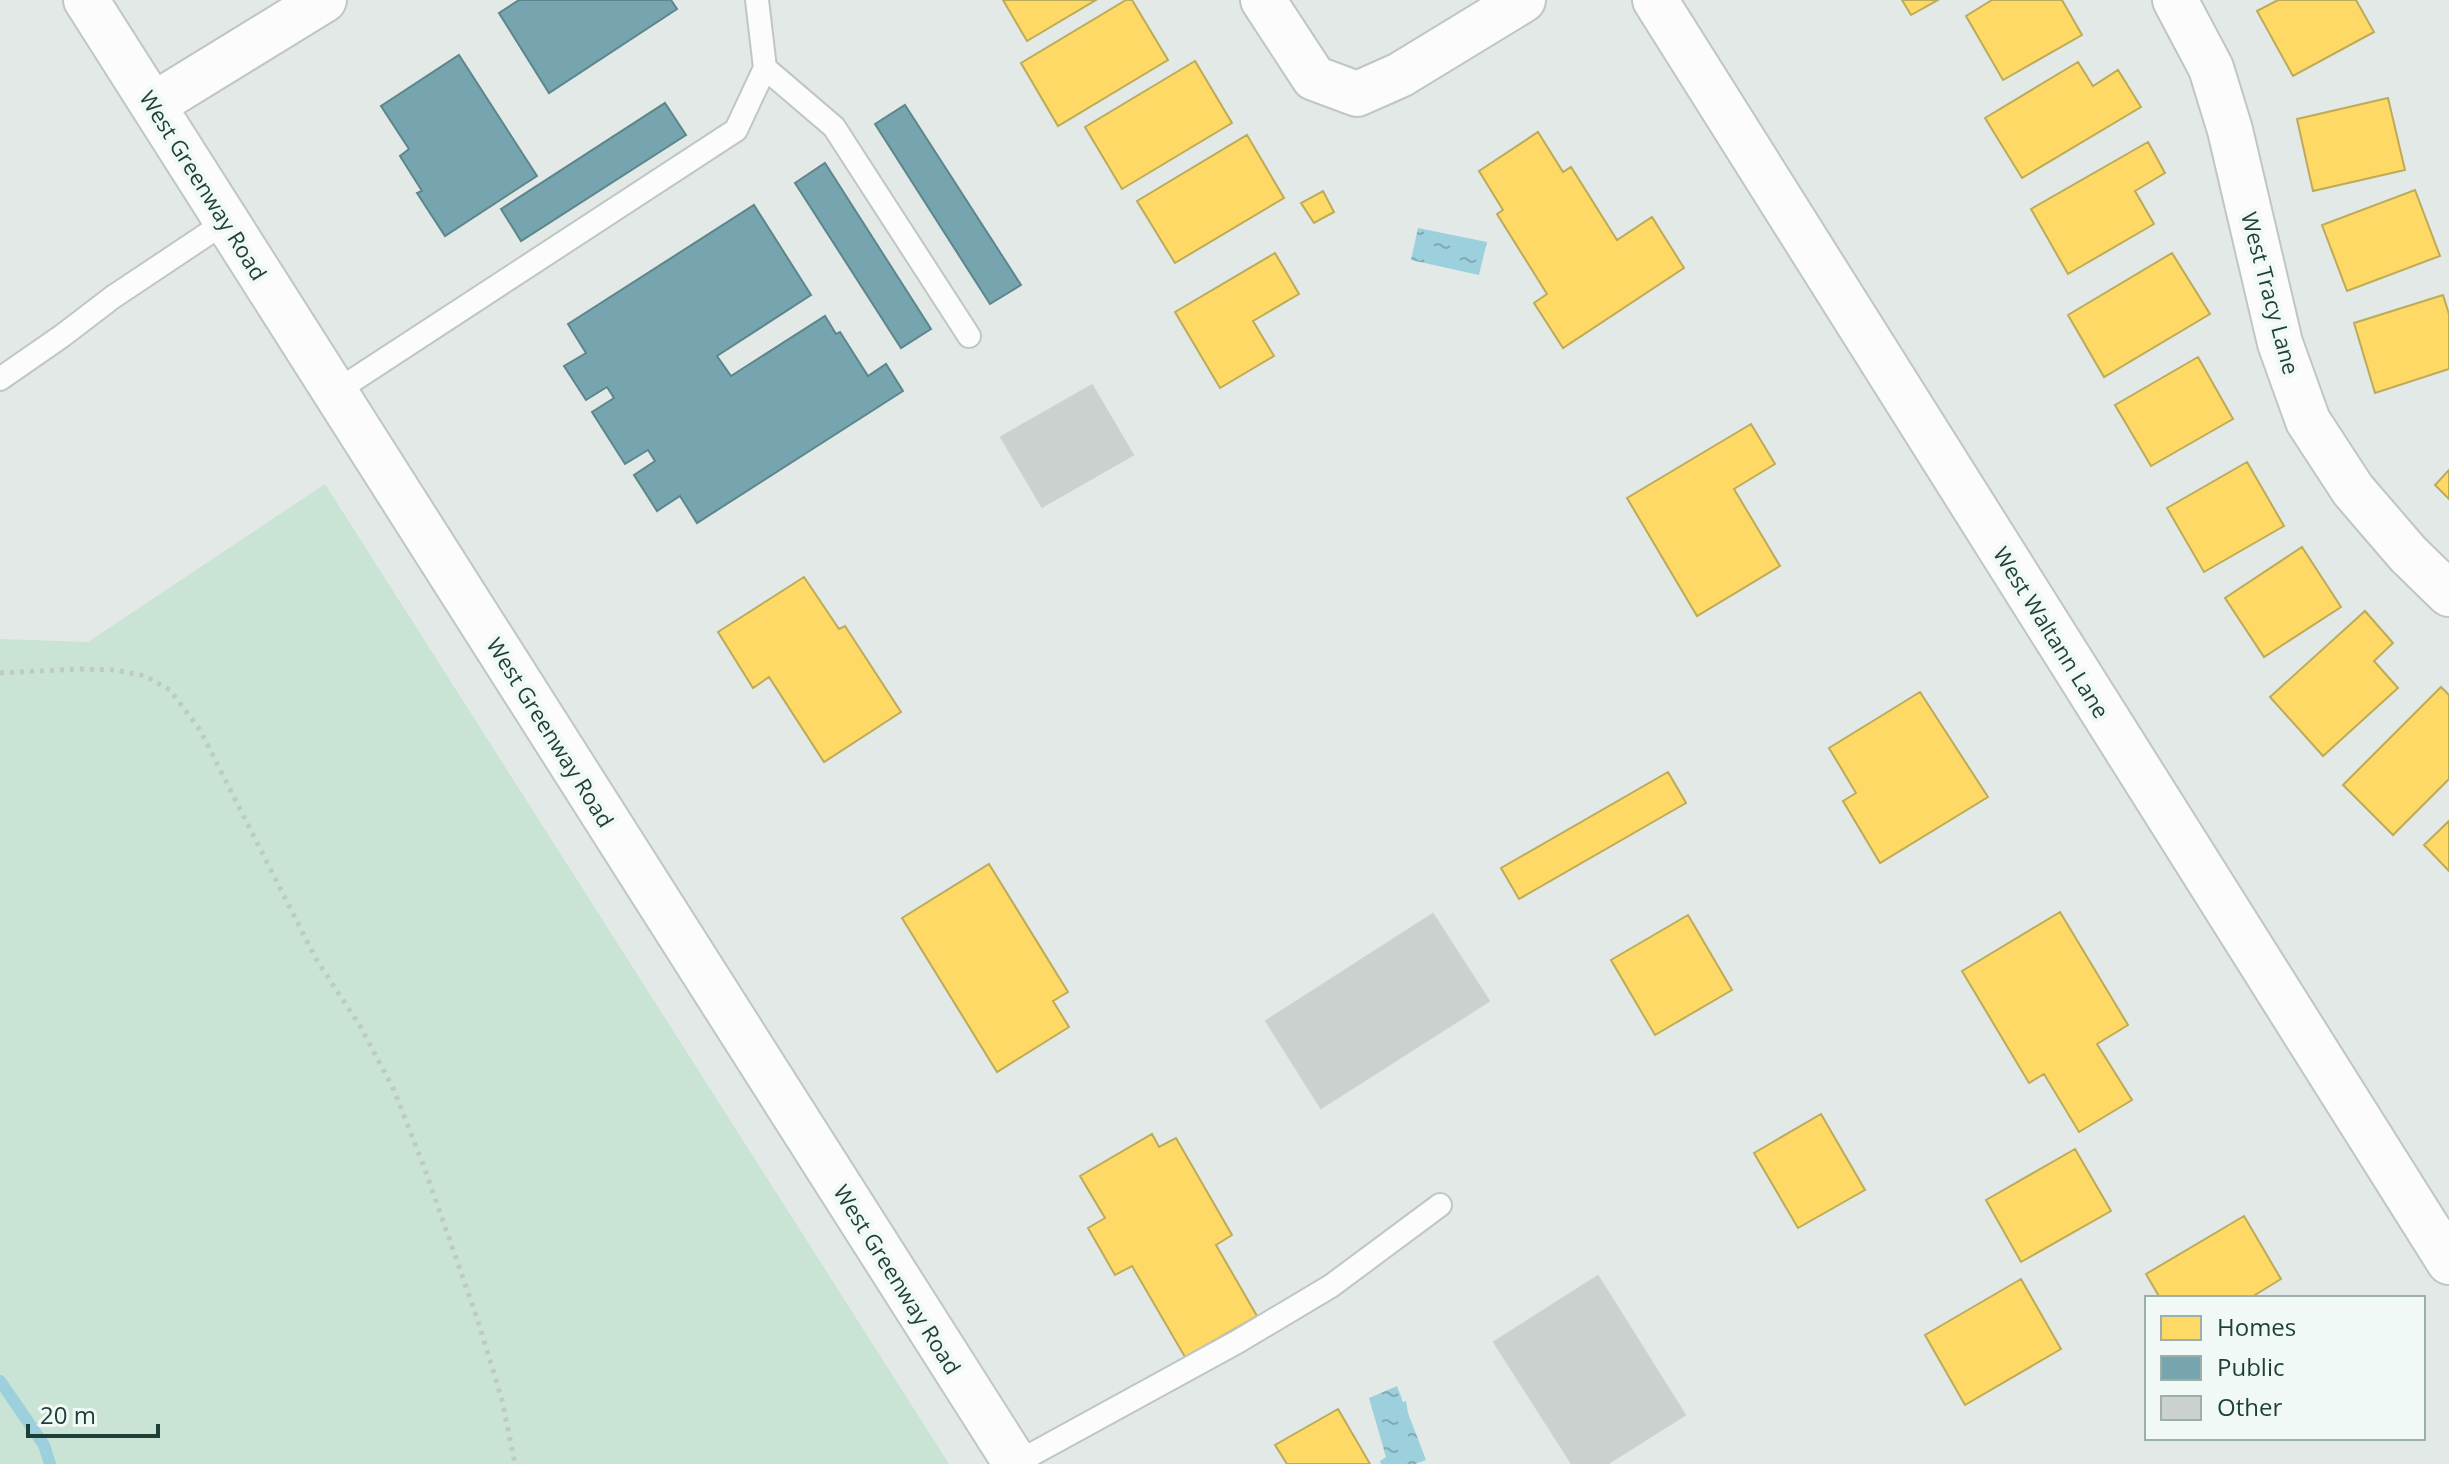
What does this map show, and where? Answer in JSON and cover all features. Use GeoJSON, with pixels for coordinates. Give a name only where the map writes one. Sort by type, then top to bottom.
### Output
{"type":"FeatureCollection","features":[{"type":"Feature","properties":{"kind":"street","name":"West Greenway Road"},"geometry":{"type":"LineString","coordinates":[[86,0],[1016,1464]]}},
{"type":"Feature","properties":{"kind":"street"},"geometry":{"type":"LineString","coordinates":[[153,105],[324,0]]}},
{"type":"Feature","properties":{"kind":"street"},"geometry":{"type":"LineString","coordinates":[[1263,0],[1314,78],[1357,94],[1400,75],[1523,0]]}},
{"type":"Feature","properties":{"kind":"street","name":"West Waltann Lane"},"geometry":{"type":"LineString","coordinates":[[1655,0],[2449,1262]]}},
{"type":"Feature","properties":{"kind":"street","name":"West Tracy Lane"},"geometry":{"type":"LineString","coordinates":[[2175,0],[2211,68],[2280,343],[2308,421],[2353,490],[2408,554],[2449,594]]}},
{"type":"Feature","properties":{"kind":"lane"},"geometry":{"type":"LineString","coordinates":[[335,392],[736,130],[765,68],[757,0]]}},
{"type":"Feature","properties":{"kind":"lane"},"geometry":{"type":"LineString","coordinates":[[765,68],[834,127],[969,336]]}},
{"type":"Feature","properties":{"kind":"lane"},"geometry":{"type":"LineString","coordinates":[[0,379],[113,297],[227,221]]}},
{"type":"Feature","properties":{"kind":"lane"},"geometry":{"type":"LineString","coordinates":[[1016,1464],[1237,1342],[1331,1286],[1440,1205]]}},
{"type":"Feature","properties":{"kind":"path"},"geometry":{"type":"LineString","coordinates":[[0,673],[80,669],[115,670],[145,676],[170,690],[200,730],[316,959],[360,1026],[394,1090],[477,1318],[502,1400],[515,1464]]}},
{"type":"Feature","properties":{"kind":"green space"},"geometry":{"type":"Polygon","coordinates":[[[325,484],[949,1464],[0,1464],[0,639],[88,642],[325,484]]]}},
{"type":"Feature","properties":{"kind":"water"},"geometry":{"type":"Polygon","coordinates":[[[1418,228],[1487,242],[1479,275],[1411,260],[1418,228]]]}},
{"type":"Feature","properties":{"kind":"water"},"geometry":{"type":"Polygon","coordinates":[[[1397,1386],[1403,1402],[1406,1401],[1426,1460],[1415,1464],[1381,1464],[1380,1461],[1386,1457],[1369,1398],[1397,1386]]]}},
{"type":"Feature","properties":{"kind":"building: Homes"},"geometry":{"type":"Polygon","coordinates":[[[1003,0],[1096,0],[1027,41],[1003,0]]]}},
{"type":"Feature","properties":{"kind":"building: Homes"},"geometry":{"type":"Polygon","coordinates":[[[1126,0],[1132,0],[1168,60],[1058,126],[1021,63],[1126,0]]]}},
{"type":"Feature","properties":{"kind":"building: Homes"},"geometry":{"type":"Polygon","coordinates":[[[1902,0],[1938,0],[1911,15],[1902,0]]]}},
{"type":"Feature","properties":{"kind":"building: Homes"},"geometry":{"type":"Polygon","coordinates":[[[1992,0],[2062,0],[2082,35],[2003,80],[1966,16],[1992,0]]]}},
{"type":"Feature","properties":{"kind":"building: Homes"},"geometry":{"type":"Polygon","coordinates":[[[2278,0],[2356,0],[2374,32],[2293,76],[2257,11],[2278,0]]]}},
{"type":"Feature","properties":{"kind":"building: Homes"},"geometry":{"type":"Polygon","coordinates":[[[1195,61],[1232,123],[1122,189],[1085,127],[1195,61]]]}},
{"type":"Feature","properties":{"kind":"building: Homes"},"geometry":{"type":"Polygon","coordinates":[[[2078,62],[2093,86],[2118,70],[2141,107],[2022,178],[1985,118],[2078,62]]]}},
{"type":"Feature","properties":{"kind":"building: Homes"},"geometry":{"type":"Polygon","coordinates":[[[2388,98],[2405,170],[2313,191],[2297,119],[2388,98]]]}},
{"type":"Feature","properties":{"kind":"building: Homes"},"geometry":{"type":"Polygon","coordinates":[[[1538,132],[1563,172],[1571,167],[1617,240],[1652,217],[1684,268],[1563,348],[1534,303],[1547,294],[1497,214],[1503,210],[1479,171],[1538,132]]]}},
{"type":"Feature","properties":{"kind":"building: Homes"},"geometry":{"type":"Polygon","coordinates":[[[1247,135],[1284,198],[1175,263],[1137,201],[1247,135]]]}},
{"type":"Feature","properties":{"kind":"building: Homes"},"geometry":{"type":"Polygon","coordinates":[[[2148,142],[2165,173],[2135,191],[2154,224],[2068,274],[2031,209],[2148,142]]]}},
{"type":"Feature","properties":{"kind":"building: Homes"},"geometry":{"type":"Polygon","coordinates":[[[2415,190],[2440,256],[2347,291],[2322,225],[2415,190]]]}},
{"type":"Feature","properties":{"kind":"building: Homes"},"geometry":{"type":"Polygon","coordinates":[[[1323,191],[1334,212],[1314,223],[1301,203],[1323,191]]]}},
{"type":"Feature","properties":{"kind":"building: Homes"},"geometry":{"type":"Polygon","coordinates":[[[1275,253],[1299,294],[1253,321],[1274,356],[1220,388],[1175,312],[1275,253]]]}},
{"type":"Feature","properties":{"kind":"building: Homes"},"geometry":{"type":"Polygon","coordinates":[[[2172,253],[2210,314],[2104,377],[2068,315],[2172,253]]]}},
{"type":"Feature","properties":{"kind":"building: Homes"},"geometry":{"type":"Polygon","coordinates":[[[2443,295],[2449,314],[2449,369],[2375,393],[2354,323],[2443,295]]]}},
{"type":"Feature","properties":{"kind":"building: Homes"},"geometry":{"type":"Polygon","coordinates":[[[2198,357],[2233,419],[2151,466],[2115,405],[2198,357]]]}},
{"type":"Feature","properties":{"kind":"building: Homes"},"geometry":{"type":"Polygon","coordinates":[[[1751,424],[1775,464],[1734,489],[1780,566],[1697,616],[1627,498],[1751,424]]]}},
{"type":"Feature","properties":{"kind":"building: Homes"},"geometry":{"type":"Polygon","coordinates":[[[2247,462],[2284,526],[2204,572],[2167,508],[2247,462]]]}},
{"type":"Feature","properties":{"kind":"building: Homes"},"geometry":{"type":"Polygon","coordinates":[[[2449,470],[2449,499],[2435,485],[2449,470]]]}},
{"type":"Feature","properties":{"kind":"building: Homes"},"geometry":{"type":"Polygon","coordinates":[[[2302,547],[2341,607],[2264,657],[2225,598],[2302,547]]]}},
{"type":"Feature","properties":{"kind":"building: Homes"},"geometry":{"type":"Polygon","coordinates":[[[804,577],[839,629],[845,626],[901,712],[824,762],[769,677],[753,688],[718,632],[804,577]]]}},
{"type":"Feature","properties":{"kind":"building: Homes"},"geometry":{"type":"Polygon","coordinates":[[[2365,611],[2393,643],[2374,661],[2398,688],[2323,756],[2270,697],[2365,611]]]}},
{"type":"Feature","properties":{"kind":"building: Homes"},"geometry":{"type":"Polygon","coordinates":[[[2441,687],[2449,695],[2449,779],[2393,835],[2343,785],[2441,687]]]}},
{"type":"Feature","properties":{"kind":"building: Homes"},"geometry":{"type":"Polygon","coordinates":[[[1920,692],[1988,797],[1880,863],[1843,801],[1856,793],[1829,748],[1920,692]]]}},
{"type":"Feature","properties":{"kind":"building: Homes"},"geometry":{"type":"Polygon","coordinates":[[[1668,772],[1686,803],[1519,899],[1501,868],[1668,772]]]}},
{"type":"Feature","properties":{"kind":"building: Homes"},"geometry":{"type":"Polygon","coordinates":[[[2449,821],[2449,871],[2424,845],[2449,821]]]}},
{"type":"Feature","properties":{"kind":"building: Homes"},"geometry":{"type":"Polygon","coordinates":[[[989,864],[1068,992],[1053,1001],[1069,1027],[997,1072],[902,918],[989,864]]]}},
{"type":"Feature","properties":{"kind":"building: Homes"},"geometry":{"type":"Polygon","coordinates":[[[2060,912],[2128,1025],[2097,1044],[2132,1100],[2079,1132],[2044,1074],[2029,1083],[1962,971],[2060,912]]]}},
{"type":"Feature","properties":{"kind":"building: Homes"},"geometry":{"type":"Polygon","coordinates":[[[1688,915],[1732,990],[1655,1035],[1611,960],[1688,915]]]}},
{"type":"Feature","properties":{"kind":"building: Homes"},"geometry":{"type":"Polygon","coordinates":[[[1821,1114],[1865,1190],[1798,1228],[1754,1153],[1821,1114]]]}},
{"type":"Feature","properties":{"kind":"building: Homes"},"geometry":{"type":"Polygon","coordinates":[[[1152,1134],[1159,1147],[1176,1138],[1232,1235],[1216,1245],[1257,1316],[1185,1357],[1132,1266],[1115,1275],[1088,1228],[1105,1218],[1080,1176],[1152,1134]]]}},
{"type":"Feature","properties":{"kind":"building: Homes"},"geometry":{"type":"Polygon","coordinates":[[[2075,1149],[2111,1211],[2021,1262],[1986,1200],[2075,1149]]]}},
{"type":"Feature","properties":{"kind":"building: Homes"},"geometry":{"type":"Polygon","coordinates":[[[2244,1216],[2281,1279],[2256,1296],[2159,1296],[2146,1274],[2244,1216]]]}},
{"type":"Feature","properties":{"kind":"building: Homes"},"geometry":{"type":"Polygon","coordinates":[[[2021,1279],[2061,1349],[1965,1405],[1925,1335],[2021,1279]]]}},
{"type":"Feature","properties":{"kind":"building: Homes"},"geometry":{"type":"Polygon","coordinates":[[[1338,1409],[1370,1464],[1287,1464],[1275,1445],[1338,1409]]]}},
{"type":"Feature","properties":{"kind":"building: Public"},"geometry":{"type":"Polygon","coordinates":[[[519,0],[671,0],[677,9],[549,93],[499,13],[519,0]]]}},
{"type":"Feature","properties":{"kind":"building: Public"},"geometry":{"type":"Polygon","coordinates":[[[459,55],[537,176],[445,236],[417,193],[422,191],[400,156],[409,149],[381,106],[459,55]]]}},
{"type":"Feature","properties":{"kind":"building: Public"},"geometry":{"type":"Polygon","coordinates":[[[665,103],[686,135],[521,241],[501,209],[665,103]]]}},
{"type":"Feature","properties":{"kind":"building: Public"},"geometry":{"type":"Polygon","coordinates":[[[905,105],[1021,285],[990,304],[875,124],[905,105]]]}},
{"type":"Feature","properties":{"kind":"building: Public"},"geometry":{"type":"Polygon","coordinates":[[[825,163],[931,329],[901,348],[795,183],[825,163]]]}},
{"type":"Feature","properties":{"kind":"building: Public"},"geometry":{"type":"Polygon","coordinates":[[[754,205],[811,295],[717,356],[731,376],[825,316],[836,334],[840,332],[868,376],[886,364],[903,391],[697,523],[680,496],[657,511],[634,475],[655,461],[648,450],[625,464],[592,412],[614,398],[607,387],[586,400],[564,366],[586,353],[568,324],[754,205]]]}},
{"type":"Feature","properties":{"kind":"building: Other"},"geometry":{"type":"Polygon","coordinates":[[[1092,385],[1133,455],[1042,507],[1001,437],[1092,385]]]}},
{"type":"Feature","properties":{"kind":"building: Other"},"geometry":{"type":"Polygon","coordinates":[[[1433,914],[1489,1001],[1321,1108],[1266,1021],[1433,914]]]}},
{"type":"Feature","properties":{"kind":"building: Other"},"geometry":{"type":"Polygon","coordinates":[[[1598,1276],[1685,1415],[1607,1464],[1572,1464],[1494,1342],[1598,1276]]]}},
{"type":"Feature","properties":{"kind":"waterway"},"geometry":{"type":"LineString","coordinates":[[0,1381],[44,1445],[50,1464]]}}]}
